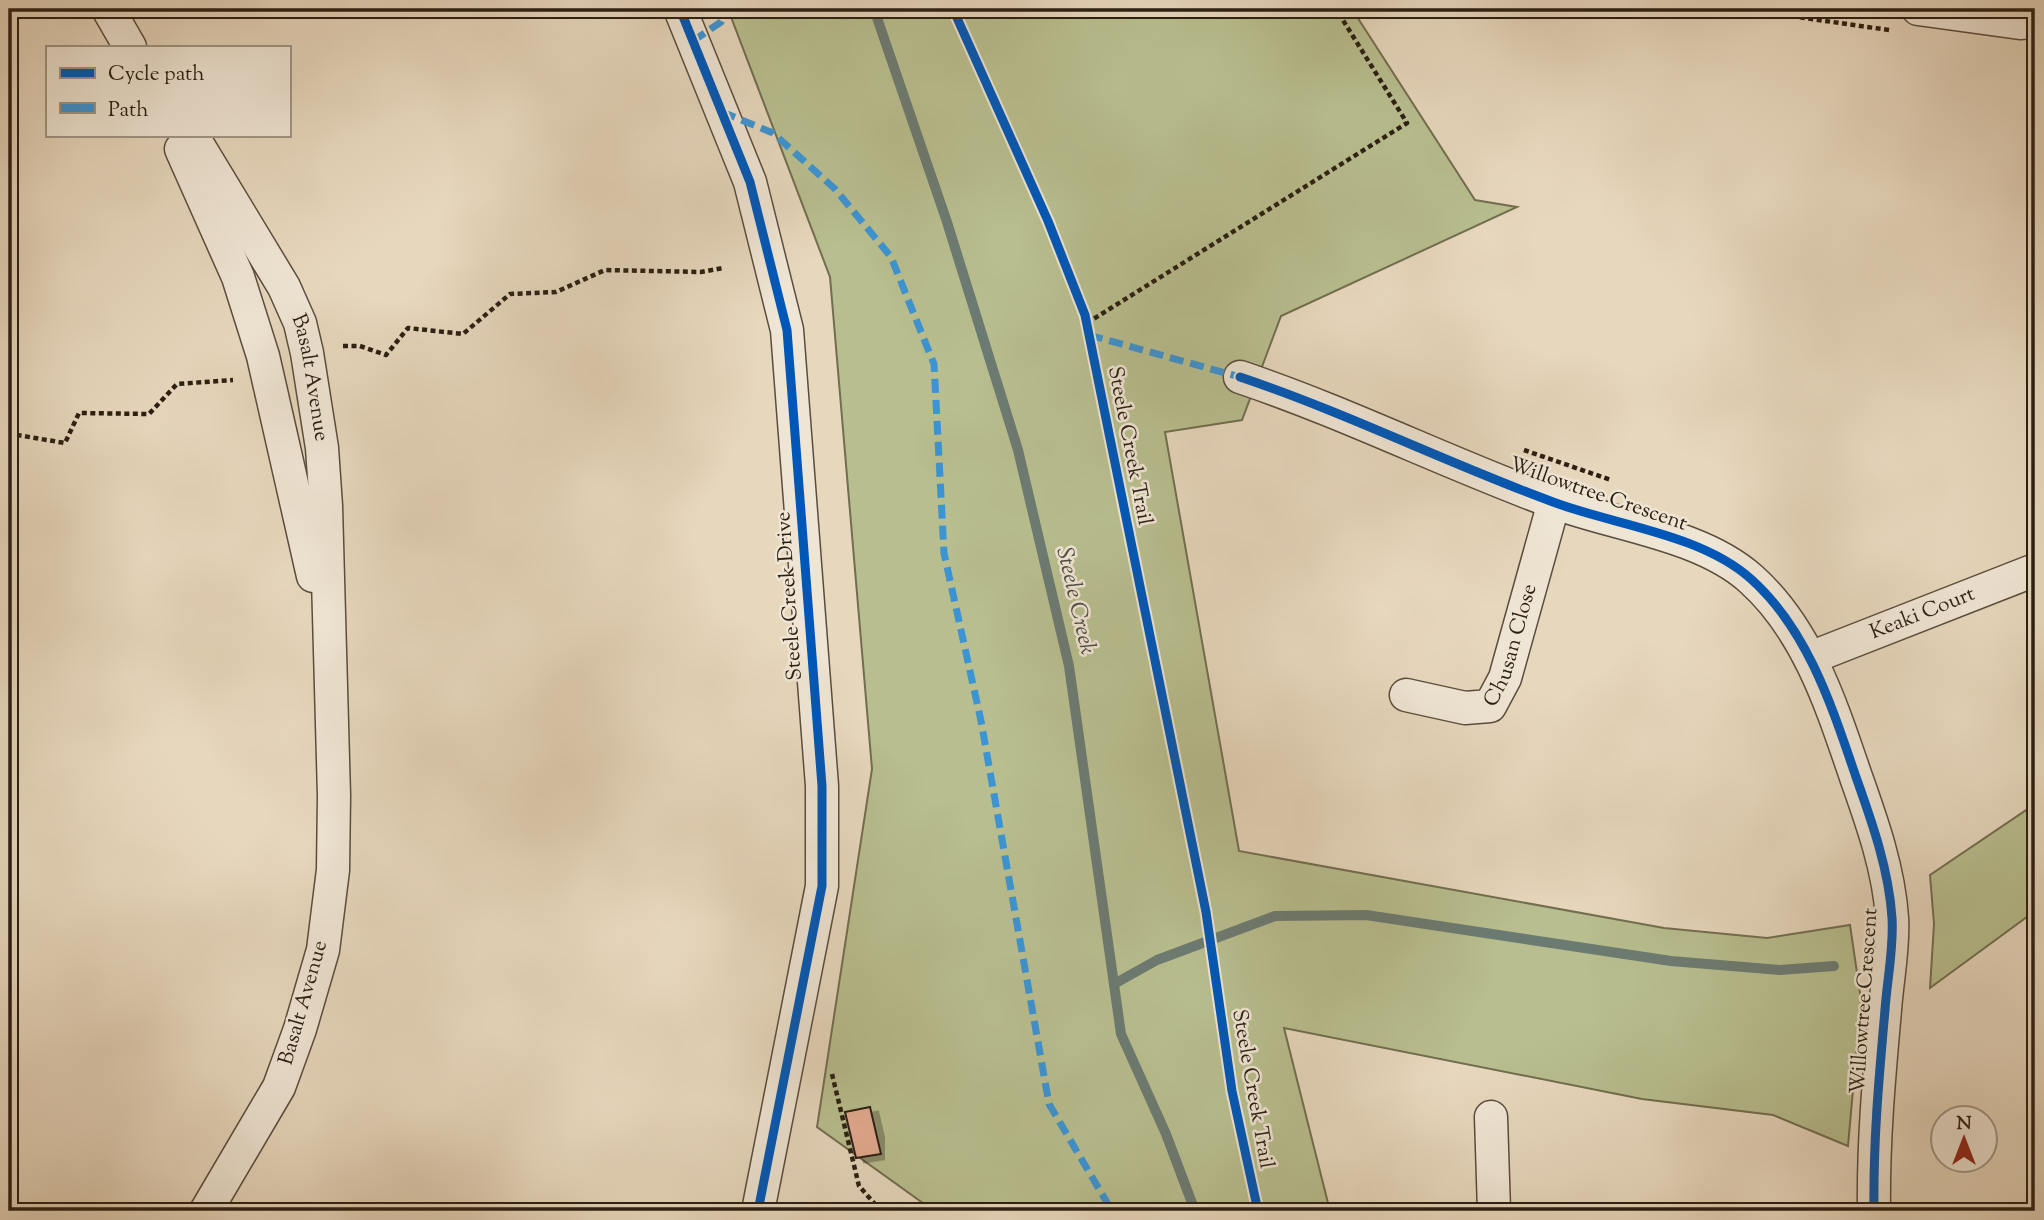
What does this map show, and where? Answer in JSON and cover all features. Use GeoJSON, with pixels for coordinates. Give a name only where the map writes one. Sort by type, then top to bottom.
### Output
{"type":"FeatureCollection","features":[{"type":"Feature","properties":{"kind":"street"},"geometry":{"type":"LineString","coordinates":[[108,9],[129,46]]}},
{"type":"Feature","properties":{"kind":"street","name":"Steele Creek Drive"},"geometry":{"type":"LineString","coordinates":[[680,9],[750,182],[787,330],[822,786],[822,886],[789,1063],[756,1205]]}},
{"type":"Feature","properties":{"kind":"street"},"geometry":{"type":"LineString","coordinates":[[1918,9],[2020,23],[2035,22]]}},
{"type":"Feature","properties":{"kind":"street","name":"Basalt Avenue"},"geometry":{"type":"LineString","coordinates":[[174,136],[238,277],[263,356],[302,519],[328,650]]}},
{"type":"Feature","properties":{"kind":"street","name":"Basalt Avenue"},"geometry":{"type":"LineString","coordinates":[[193,136],[284,287],[300,323],[307,353],[322,447],[326,506],[333,870],[323,950],[279,1087],[206,1211]]}},
{"type":"Feature","properties":{"kind":"street","name":"Willowtree Crescent"},"geometry":{"type":"LineString","coordinates":[[1240,377],[1287,393],[1554,502],[1673,539],[1716,556],[1751,579],[1788,623],[1810,658],[1832,706],[1874,827],[1892,920],[1873,1141],[1874,1211]]}},
{"type":"Feature","properties":{"kind":"street","name":"Chusan Close"},"geometry":{"type":"LineString","coordinates":[[1406,695],[1465,708],[1490,706],[1505,678],[1554,502]]}},
{"type":"Feature","properties":{"kind":"street","name":"Keaki Court"},"geometry":{"type":"LineString","coordinates":[[1810,658],[2035,570]]}},
{"type":"Feature","properties":{"kind":"street"},"geometry":{"type":"LineString","coordinates":[[1491,1117],[1494,1211]]}},
{"type":"Feature","properties":{"kind":"path"},"geometry":{"type":"LineString","coordinates":[[1089,335],[1086,319],[1407,122],[1336,9]]}},
{"type":"Feature","properties":{"kind":"path"},"geometry":{"type":"LineString","coordinates":[[343,346],[360,346],[386,355],[408,328],[463,334],[510,294],[556,292],[605,270],[701,272],[723,268]]}},
{"type":"Feature","properties":{"kind":"path"},"geometry":{"type":"LineString","coordinates":[[9,436],[11,434],[65,443],[79,413],[149,414],[177,384],[234,380]]}},
{"type":"Feature","properties":{"kind":"path"},"geometry":{"type":"LineString","coordinates":[[1522,449],[1612,481]]}},
{"type":"Feature","properties":{"kind":"path"},"geometry":{"type":"LineString","coordinates":[[832,1074],[859,1186],[881,1211]]}},
{"type":"Feature","properties":{"kind":"green space"},"geometry":{"type":"Polygon","coordinates":[[[728,9],[1352,9],[1475,200],[1517,207],[1281,316],[1242,420],[1165,432],[1239,851],[1664,928],[1767,938],[1850,925],[1861,1000],[1848,1146],[1773,1115],[1642,1099],[1284,1028],[1330,1211],[934,1211],[817,1127],[872,769],[830,277],[728,9]]]}},
{"type":"Feature","properties":{"kind":"green space"},"geometry":{"type":"Polygon","coordinates":[[[2035,804],[2035,911],[1930,988],[1934,924],[1930,875],[2035,804]]]}},
{"type":"Feature","properties":{"kind":"building"},"geometry":{"type":"Polygon","coordinates":[[[870,1107],[881,1154],[856,1158],[845,1112],[870,1107]]]}},
{"type":"Feature","properties":{"kind":"waterway","name":"Steele Creek"},"geometry":{"type":"LineString","coordinates":[[874,9],[947,222],[1018,450],[1069,666],[1121,1034],[1166,1134],[1195,1211]]}},
{"type":"Feature","properties":{"kind":"waterway"},"geometry":{"type":"LineString","coordinates":[[1114,984],[1157,960],[1275,916],[1366,915],[1671,961],[1780,970],[1834,966]]}},
{"type":"Feature","properties":{"kind":"marked path"},"geometry":{"type":"LineString","coordinates":[[693,41],[721,22],[727,9]]}},
{"type":"Feature","properties":{"kind":"marked path"},"geometry":{"type":"LineString","coordinates":[[722,112],[773,133],[835,189],[891,257],[934,364],[944,553],[981,721],[1049,1104],[1112,1211]]}},
{"type":"Feature","properties":{"kind":"marked path"},"geometry":{"type":"LineString","coordinates":[[1089,335],[1240,377]]}},
{"type":"Feature","properties":{"kind":"cycle path"},"geometry":{"type":"LineString","coordinates":[[680,9],[750,182],[787,330],[822,786],[822,886],[758,1211]]}},
{"type":"Feature","properties":{"kind":"cycle path","name":"Steele Creek Trail"},"geometry":{"type":"LineString","coordinates":[[953,9],[1048,221],[1085,315],[1206,912],[1232,1091],[1258,1211]]}},
{"type":"Feature","properties":{"kind":"cycle path"},"geometry":{"type":"LineString","coordinates":[[1240,377],[1319,406],[1553,502],[1656,532],[1708,551],[1751,579],[1771,599],[1788,622],[1816,671],[1874,829],[1884,864],[1892,918],[1892,941],[1877,1110],[1874,1211]]}}]}
